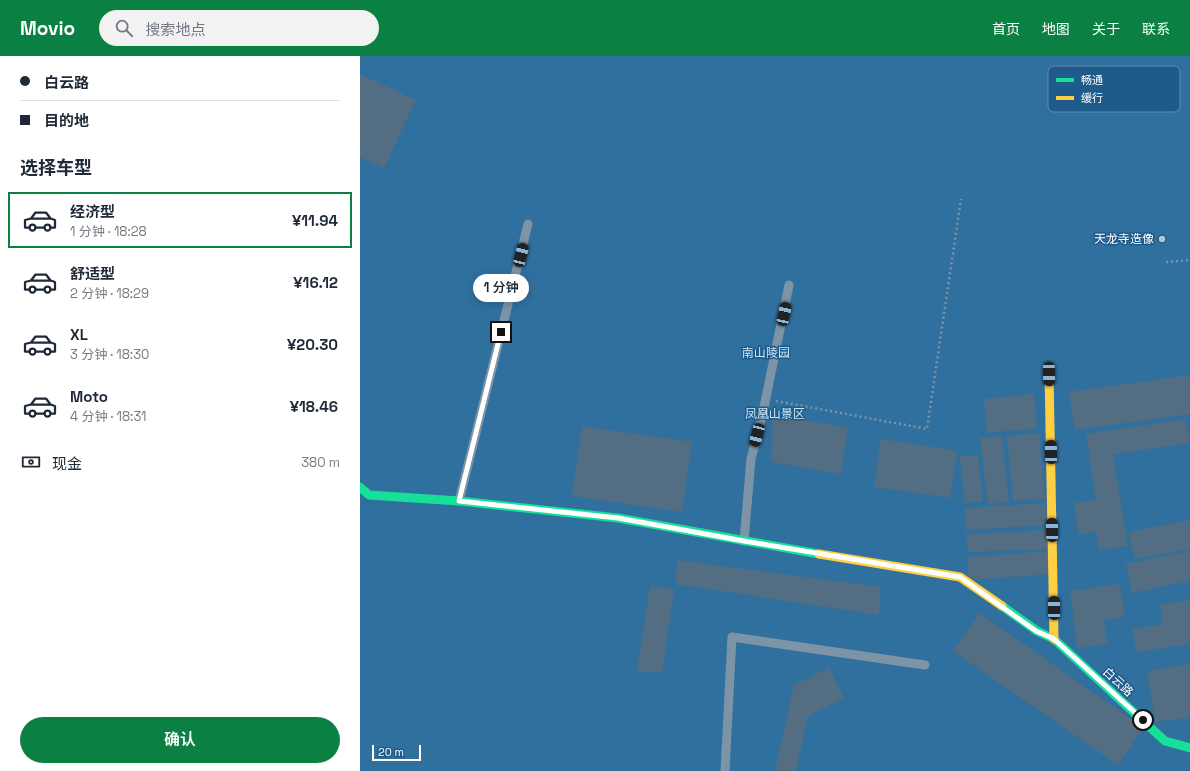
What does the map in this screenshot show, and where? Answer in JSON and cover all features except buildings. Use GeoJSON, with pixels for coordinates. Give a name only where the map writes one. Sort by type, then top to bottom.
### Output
{"type":"FeatureCollection","features":[{"type":"Feature","properties":{"kind":"street"},"geometry":{"type":"LineString","coordinates":[[1049,374],[1054,639]]}},
{"type":"Feature","properties":{"kind":"street"},"geometry":{"type":"LineString","coordinates":[[360,487],[369,495],[459,501],[618,518],[744,541]]}},
{"type":"Feature","properties":{"kind":"street","name":"白云路"},"geometry":{"type":"LineString","coordinates":[[744,541],[960,577],[1036,631],[1054,639],[1165,741],[1190,748]]}},
{"type":"Feature","properties":{"kind":"lane"},"geometry":{"type":"LineString","coordinates":[[459,501],[528,224]]}},
{"type":"Feature","properties":{"kind":"lane"},"geometry":{"type":"LineString","coordinates":[[744,541],[751,459],[766,400],[789,285]]}},
{"type":"Feature","properties":{"kind":"lane"},"geometry":{"type":"LineString","coordinates":[[725,771],[732,637],[925,665]]}},
{"type":"Feature","properties":{"kind":"path"},"geometry":{"type":"LineString","coordinates":[[766,400],[927,429],[961,199]]}},
{"type":"Feature","properties":{"kind":"path"},"geometry":{"type":"LineString","coordinates":[[1166,262],[1190,260]]}},
{"type":"Feature","properties":{"kind":"green space","name":"凤凰山景区"},"geometry":{"type":"Polygon","coordinates":[[[360,56],[1190,56],[1190,771],[360,771],[360,56]]]}},
{"type":"Feature","properties":{"kind":"traffic: fast"},"geometry":{"type":"LineString","coordinates":[[360,487],[369,495],[459,501],[618,518],[819,554]]}},
{"type":"Feature","properties":{"kind":"traffic: fast"},"geometry":{"type":"LineString","coordinates":[[1002,606],[1037,631],[1054,639],[1165,741],[1190,748]]}},
{"type":"Feature","properties":{"kind":"traffic: slow"},"geometry":{"type":"LineString","coordinates":[[1049,374],[1054,639]]}},
{"type":"Feature","properties":{"kind":"traffic: slow"},"geometry":{"type":"LineString","coordinates":[[819,554],[960,577],[1002,606]]}},
{"type":"Feature","properties":{"kind":"place","name":"天龙寺造像"},"geometry":{"type":"Point","coordinates":[1162,239]}},
{"type":"Feature","properties":{"kind":"route"},"geometry":{"type":"LineString","coordinates":[[501,332],[459,501],[618,518],[744,541],[960,577],[1036,631],[1054,639],[1143,720]]}},
{"type":"Feature","properties":{"kind":"park label","name":"南山陵园"},"geometry":{"type":"Point","coordinates":[766,353]}}]}
